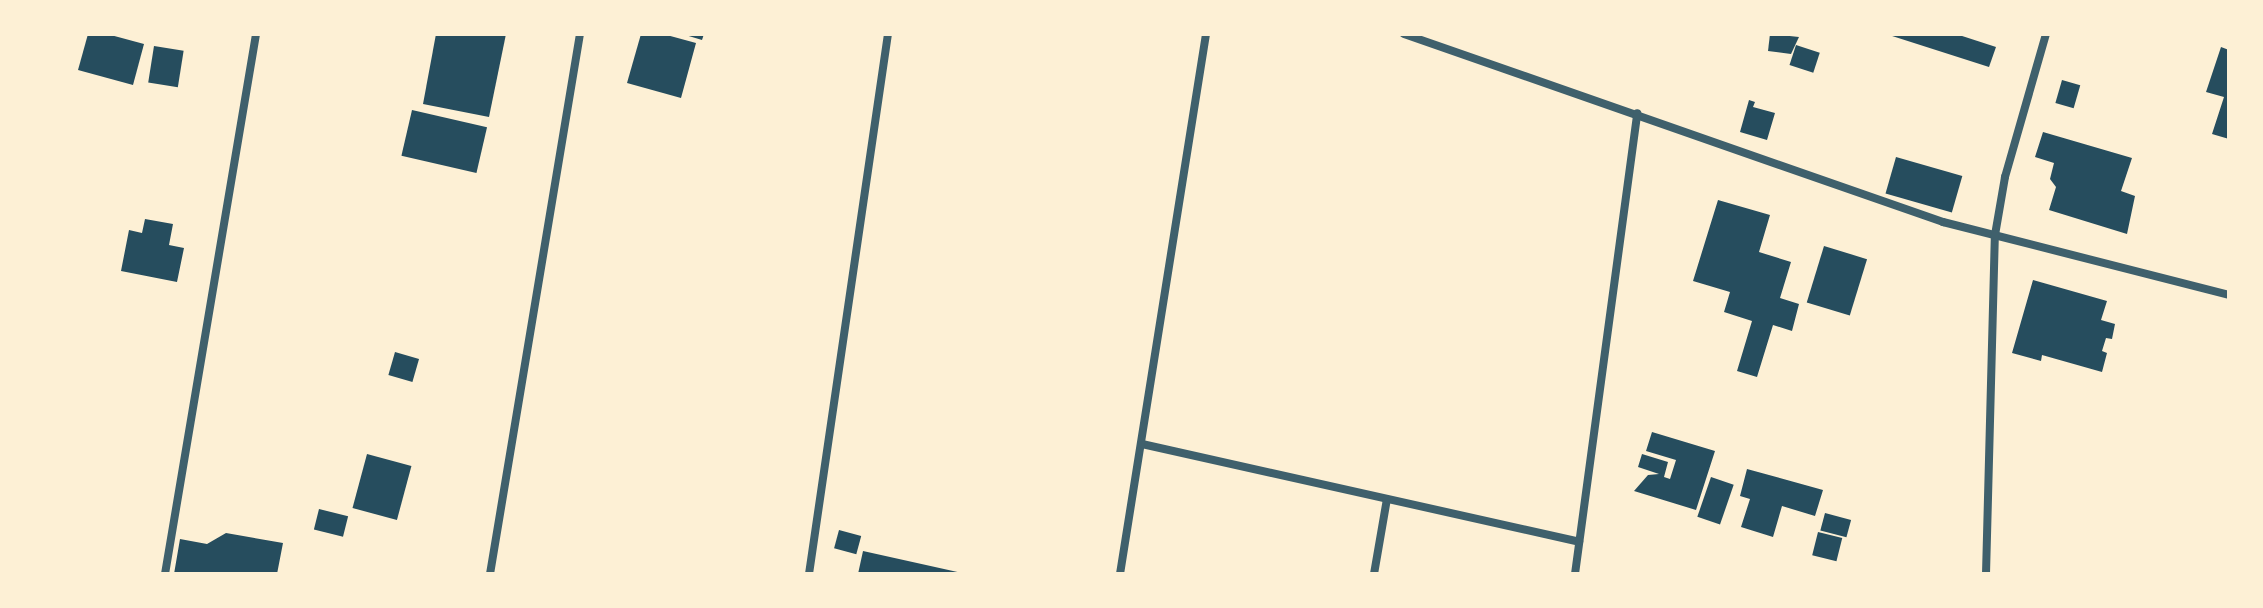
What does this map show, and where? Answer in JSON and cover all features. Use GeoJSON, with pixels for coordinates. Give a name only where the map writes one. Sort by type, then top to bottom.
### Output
{"type":"FeatureCollection","features":[{"type":"Feature","properties":{"kind":"street"},"geometry":{"type":"LineString","coordinates":[[165,574],[256,34]]}},
{"type":"Feature","properties":{"kind":"street"},"geometry":{"type":"LineString","coordinates":[[490,574],[580,34]]}},
{"type":"Feature","properties":{"kind":"street"},"geometry":{"type":"LineString","coordinates":[[809,574],[888,34]]}},
{"type":"Feature","properties":{"kind":"street"},"geometry":{"type":"LineString","coordinates":[[1120,574],[1206,34]]}},
{"type":"Feature","properties":{"kind":"street"},"geometry":{"type":"LineString","coordinates":[[1404,34],[1943,222],[2229,295]]}},
{"type":"Feature","properties":{"kind":"street"},"geometry":{"type":"LineString","coordinates":[[1986,574],[1995,235],[2005,177],[2046,34]]}},
{"type":"Feature","properties":{"kind":"street"},"geometry":{"type":"LineString","coordinates":[[1575,574],[1637,113]]}},
{"type":"Feature","properties":{"kind":"street"},"geometry":{"type":"LineString","coordinates":[[1142,444],[1579,542]]}},
{"type":"Feature","properties":{"kind":"street"},"geometry":{"type":"LineString","coordinates":[[1374,574],[1387,499]]}},
{"type":"Feature","properties":{"kind":"building"},"geometry":{"type":"Polygon","coordinates":[[[88,34],[107,34],[144,44],[133,85],[78,70],[88,34]]]}},
{"type":"Feature","properties":{"kind":"building"},"geometry":{"type":"Polygon","coordinates":[[[436,34],[506,34],[489,117],[423,104],[436,34]]]}},
{"type":"Feature","properties":{"kind":"building"},"geometry":{"type":"Polygon","coordinates":[[[641,34],[663,34],[696,43],[681,98],[627,83],[641,34]]]}},
{"type":"Feature","properties":{"kind":"building"},"geometry":{"type":"Polygon","coordinates":[[[682,34],[704,34],[702,40],[682,34]]]}},
{"type":"Feature","properties":{"kind":"building"},"geometry":{"type":"Polygon","coordinates":[[[1770,34],[1799,37],[1791,54],[1768,51],[1770,34]]]}},
{"type":"Feature","properties":{"kind":"building"},"geometry":{"type":"Polygon","coordinates":[[[1956,34],[1996,47],[1989,67],[1889,35],[1956,34]]]}},
{"type":"Feature","properties":{"kind":"building"},"geometry":{"type":"Polygon","coordinates":[[[1796,45],[1820,53],[1813,73],[1790,65],[1796,45]]]}},
{"type":"Feature","properties":{"kind":"building"},"geometry":{"type":"Polygon","coordinates":[[[154,46],[184,51],[178,87],[148,83],[154,46]]]}},
{"type":"Feature","properties":{"kind":"building"},"geometry":{"type":"Polygon","coordinates":[[[2221,47],[2229,50],[2229,139],[2212,134],[2224,97],[2206,92],[2221,47]]]}},
{"type":"Feature","properties":{"kind":"building"},"geometry":{"type":"Polygon","coordinates":[[[2062,80],[2080,85],[2074,108],[2055,103],[2062,80]]]}},
{"type":"Feature","properties":{"kind":"building"},"geometry":{"type":"Polygon","coordinates":[[[1749,100],[1755,102],[1753,107],[1775,113],[1767,140],[1740,132],[1749,100]]]}},
{"type":"Feature","properties":{"kind":"building"},"geometry":{"type":"Polygon","coordinates":[[[412,110],[487,127],[476,173],[401,156],[412,110]]]}},
{"type":"Feature","properties":{"kind":"building"},"geometry":{"type":"Polygon","coordinates":[[[2043,132],[2132,158],[2121,191],[2135,196],[2127,234],[2049,210],[2056,187],[2050,179],[2054,163],[2035,157],[2043,132]]]}},
{"type":"Feature","properties":{"kind":"building"},"geometry":{"type":"Polygon","coordinates":[[[1896,157],[1962,176],[1952,213],[1886,194],[1896,157]]]}},
{"type":"Feature","properties":{"kind":"building"},"geometry":{"type":"Polygon","coordinates":[[[1718,200],[1770,215],[1759,252],[1791,262],[1780,298],[1799,304],[1792,331],[1773,325],[1757,377],[1737,371],[1752,321],[1724,312],[1730,292],[1693,281],[1718,200]]]}},
{"type":"Feature","properties":{"kind":"building"},"geometry":{"type":"Polygon","coordinates":[[[145,219],[173,224],[169,245],[184,248],[177,282],[121,271],[129,230],[142,233],[145,219]]]}},
{"type":"Feature","properties":{"kind":"building"},"geometry":{"type":"Polygon","coordinates":[[[1824,246],[1867,259],[1850,316],[1807,302],[1824,246]]]}},
{"type":"Feature","properties":{"kind":"building"},"geometry":{"type":"Polygon","coordinates":[[[2033,280],[2107,301],[2101,320],[2115,324],[2112,339],[2106,338],[2102,351],[2107,353],[2102,372],[2042,355],[2041,361],[2012,353],[2033,280]]]}},
{"type":"Feature","properties":{"kind":"building"},"geometry":{"type":"Polygon","coordinates":[[[395,352],[419,359],[412,382],[388,375],[395,352]]]}},
{"type":"Feature","properties":{"kind":"building"},"geometry":{"type":"Polygon","coordinates":[[[1652,432],[1715,451],[1696,510],[1634,491],[1648,475],[1659,474],[1638,467],[1642,454],[1668,462],[1664,477],[1670,479],[1676,460],[1646,451],[1652,432]]]}},
{"type":"Feature","properties":{"kind":"building"},"geometry":{"type":"Polygon","coordinates":[[[367,454],[411,466],[397,520],[353,508],[367,454]]]}},
{"type":"Feature","properties":{"kind":"building"},"geometry":{"type":"Polygon","coordinates":[[[1747,469],[1823,490],[1815,516],[1782,506],[1773,537],[1741,527],[1750,499],[1740,496],[1747,469]]]}},
{"type":"Feature","properties":{"kind":"building"},"geometry":{"type":"Polygon","coordinates":[[[1711,477],[1734,485],[1720,525],[1697,517],[1711,477]]]}},
{"type":"Feature","properties":{"kind":"building"},"geometry":{"type":"Polygon","coordinates":[[[319,509],[348,516],[343,537],[314,529],[319,509]]]}},
{"type":"Feature","properties":{"kind":"building"},"geometry":{"type":"Polygon","coordinates":[[[1825,513],[1851,520],[1846,537],[1820,530],[1825,513]]]}},
{"type":"Feature","properties":{"kind":"building"},"geometry":{"type":"Polygon","coordinates":[[[839,530],[861,536],[856,554],[834,548],[839,530]]]}},
{"type":"Feature","properties":{"kind":"building"},"geometry":{"type":"Polygon","coordinates":[[[1818,532],[1842,538],[1836,561],[1812,555],[1818,532]]]}},
{"type":"Feature","properties":{"kind":"building"},"geometry":{"type":"Polygon","coordinates":[[[226,533],[283,543],[277,574],[174,574],[180,539],[207,544],[226,533]]]}},
{"type":"Feature","properties":{"kind":"building"},"geometry":{"type":"Polygon","coordinates":[[[863,551],[962,573],[858,574],[863,551]]]}}]}
